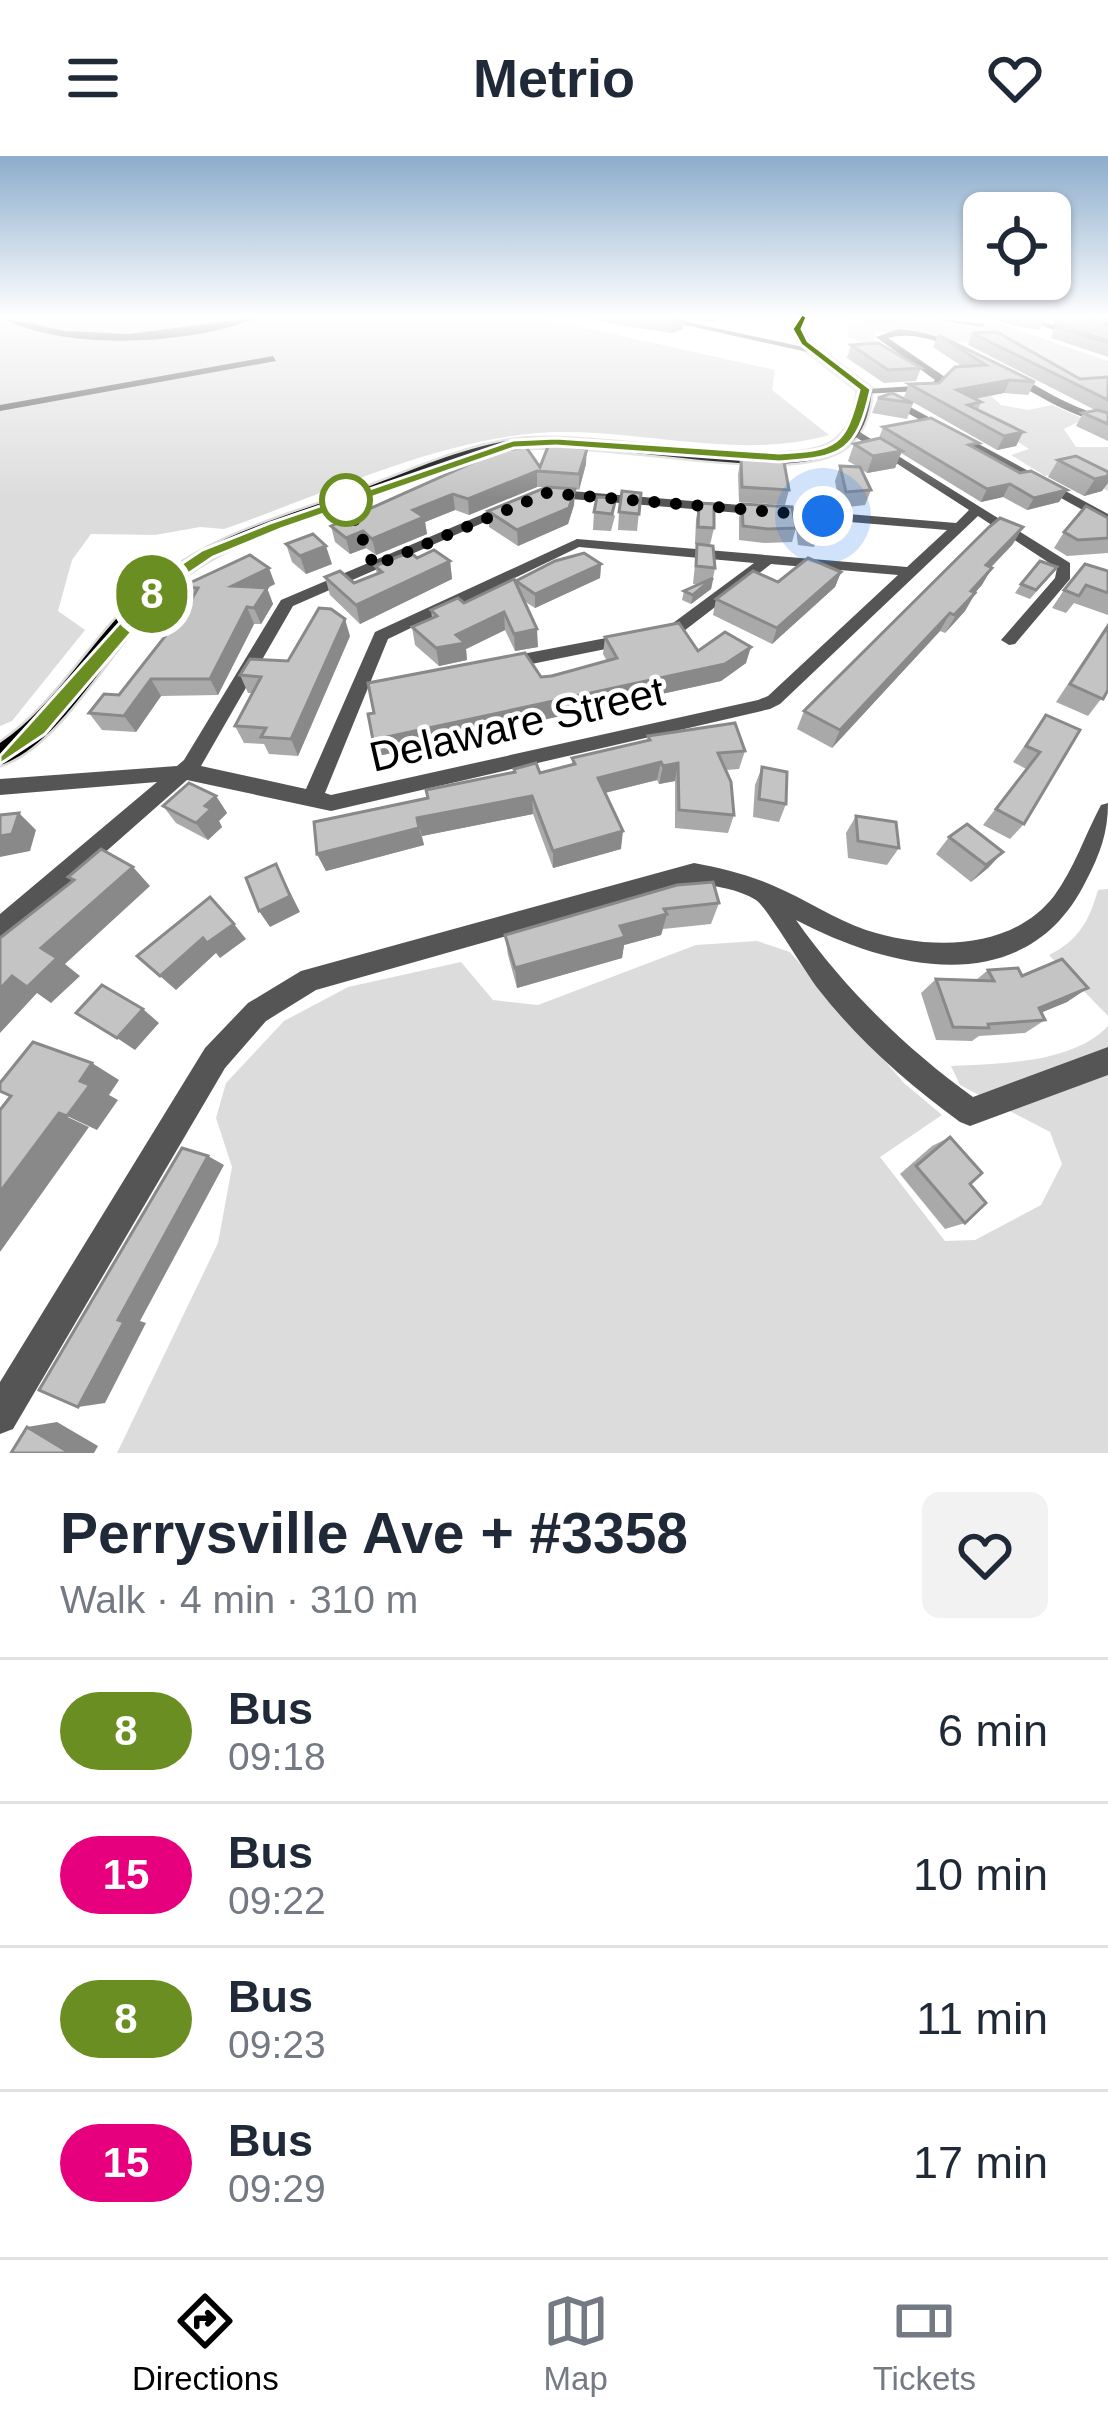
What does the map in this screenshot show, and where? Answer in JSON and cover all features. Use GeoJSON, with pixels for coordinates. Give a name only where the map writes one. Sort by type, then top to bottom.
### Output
{"type":"FeatureCollection","features":[{"type":"Feature","properties":{"kind":"main road"},"geometry":{"type":"LineString","coordinates":[[0,756],[38,728],[154,592],[192,562],[237,541],[470,455],[513,444],[556,442],[798,457],[840,447],[855,432],[866,392],[852,378]]}},
{"type":"Feature","properties":{"kind":"street"},"geometry":{"type":"LineString","coordinates":[[0,408],[170,378]]}},
{"type":"Feature","properties":{"kind":"street"},"geometry":{"type":"LineString","coordinates":[[866,392],[934,388],[939,378]]}},
{"type":"Feature","properties":{"kind":"street"},"geometry":{"type":"LineString","coordinates":[[1015,378],[1108,423]]}},
{"type":"Feature","properties":{"kind":"street"},"geometry":{"type":"LineString","coordinates":[[866,392],[884,397],[1108,520]]}},
{"type":"Feature","properties":{"kind":"street"},"geometry":{"type":"LineString","coordinates":[[855,432],[1066,568],[1010,640]]}},
{"type":"Feature","properties":{"kind":"street"},"geometry":{"type":"LineString","coordinates":[[0,928],[191,765],[289,602],[544,494],[959,527]]}},
{"type":"Feature","properties":{"kind":"street","name":"Delaware Street"},"geometry":{"type":"LineString","coordinates":[[0,787],[182,773],[213,775],[311,801],[340,801],[769,703],[977,510]]}},
{"type":"Feature","properties":{"kind":"street"},"geometry":{"type":"LineString","coordinates":[[311,801],[385,632],[573,544],[911,572]]}},
{"type":"Feature","properties":{"kind":"street"},"geometry":{"type":"LineString","coordinates":[[489,667],[674,630],[769,560]]}},
{"type":"Feature","properties":{"kind":"street"},"geometry":{"type":"LineString","coordinates":[[356,693],[378,688]]}},
{"type":"Feature","properties":{"kind":"street"},"geometry":{"type":"LineString","coordinates":[[0,1416],[215,1058],[236,1031],[282,994],[342,968],[694,873],[725,876],[766,892],[878,945],[958,953],[996,946],[1026,934],[1062,903],[1108,811]]}},
{"type":"Feature","properties":{"kind":"street"},"geometry":{"type":"LineString","coordinates":[[766,892],[793,940],[916,1076],[970,1112],[1108,1061]]}},
{"type":"Feature","properties":{"kind":"shaded area"},"geometry":{"type":"Polygon","coordinates":[[[0,378],[774,378],[772,390],[829,435],[757,445],[574,432],[499,438],[379,471],[224,529],[91,534],[72,560],[58,611],[85,630],[12,721],[0,726],[0,378]]]}},
{"type":"Feature","properties":{"kind":"shaded area"},"geometry":{"type":"Polygon","coordinates":[[[1079,378],[1108,378],[1108,392],[1079,378]]]}},
{"type":"Feature","properties":{"kind":"shaded area"},"geometry":{"type":"Polygon","coordinates":[[[952,389],[991,396],[1001,405],[1028,410],[1052,405],[1084,419],[1064,429],[1076,447],[1108,447],[1108,491],[1068,471],[1045,476],[1011,455],[1029,449],[962,407],[952,389]]]}},
{"type":"Feature","properties":{"kind":"shaded area"},"geometry":{"type":"Polygon","coordinates":[[[1108,889],[1108,1016],[1049,955],[1075,936],[1098,890],[1108,889]]]}},
{"type":"Feature","properties":{"kind":"shaded area"},"geometry":{"type":"Polygon","coordinates":[[[757,941],[790,952],[904,1083],[942,1115],[880,1157],[945,1241],[975,1240],[1041,1205],[1062,1164],[1050,1132],[960,1085],[951,1066],[1056,1054],[1076,1048],[1108,1026],[1108,1453],[117,1453],[218,1243],[232,1167],[216,1118],[226,1083],[284,1021],[348,987],[461,962],[493,1000],[538,1005],[696,945],[757,941]]]}},
{"type":"Feature","properties":{"kind":"building"},"geometry":{"type":"Polygon","coordinates":[[[944,378],[1026,378],[1035,382],[1010,380],[957,390],[981,402],[968,405],[1023,432],[1004,436],[909,384],[939,383],[944,378]]]}},
{"type":"Feature","properties":{"kind":"building"},"geometry":{"type":"Polygon","coordinates":[[[1062,378],[1108,378],[1108,400],[1062,378]]]}},
{"type":"Feature","properties":{"kind":"building"},"geometry":{"type":"Polygon","coordinates":[[[892,393],[913,403],[878,398],[892,393]]]}},
{"type":"Feature","properties":{"kind":"building"},"geometry":{"type":"Polygon","coordinates":[[[1083,413],[1108,413],[1108,424],[1083,413]]]}},
{"type":"Feature","properties":{"kind":"building"},"geometry":{"type":"Polygon","coordinates":[[[931,418],[979,443],[969,445],[1020,473],[1031,471],[1067,490],[1034,498],[1010,484],[987,489],[883,427],[931,418]]]}},
{"type":"Feature","properties":{"kind":"building"},"geometry":{"type":"Polygon","coordinates":[[[880,438],[902,451],[873,456],[854,444],[880,438]]]}},
{"type":"Feature","properties":{"kind":"building"},"geometry":{"type":"Polygon","coordinates":[[[549,444],[587,449],[579,474],[537,471],[468,499],[453,494],[413,510],[424,517],[372,539],[363,531],[346,538],[331,526],[499,451],[526,447],[540,467],[549,444]]]}},
{"type":"Feature","properties":{"kind":"building"},"geometry":{"type":"Polygon","coordinates":[[[1076,456],[1108,476],[1095,479],[1058,460],[1076,456]]]}},
{"type":"Feature","properties":{"kind":"building"},"geometry":{"type":"Polygon","coordinates":[[[741,459],[784,462],[789,490],[742,487],[741,459]]]}},
{"type":"Feature","properties":{"kind":"building"},"geometry":{"type":"Polygon","coordinates":[[[840,466],[860,467],[871,490],[846,492],[840,466]]]}},
{"type":"Feature","properties":{"kind":"building"},"geometry":{"type":"Polygon","coordinates":[[[547,487],[575,489],[569,508],[517,530],[488,511],[547,487]]]}},
{"type":"Feature","properties":{"kind":"building"},"geometry":{"type":"Polygon","coordinates":[[[622,491],[641,493],[639,514],[619,512],[622,491]]]}},
{"type":"Feature","properties":{"kind":"building"},"geometry":{"type":"Polygon","coordinates":[[[597,497],[616,498],[612,514],[594,512],[597,497]]]}},
{"type":"Feature","properties":{"kind":"building"},"geometry":{"type":"Polygon","coordinates":[[[699,503],[714,504],[714,528],[698,527],[699,503]]]}},
{"type":"Feature","properties":{"kind":"building"},"geometry":{"type":"Polygon","coordinates":[[[742,504],[792,507],[796,528],[743,526],[742,504]]]}},
{"type":"Feature","properties":{"kind":"building"},"geometry":{"type":"Polygon","coordinates":[[[1086,506],[1108,518],[1108,538],[1078,540],[1064,532],[1086,506]]]}},
{"type":"Feature","properties":{"kind":"building"},"geometry":{"type":"Polygon","coordinates":[[[801,512],[817,513],[820,529],[804,527],[801,512]]]}},
{"type":"Feature","properties":{"kind":"building"},"geometry":{"type":"Polygon","coordinates":[[[1000,518],[1023,527],[986,565],[992,568],[971,591],[975,593],[954,615],[950,613],[840,730],[804,711],[989,527],[1000,518]]]}},
{"type":"Feature","properties":{"kind":"building"},"geometry":{"type":"Polygon","coordinates":[[[313,534],[326,546],[300,556],[286,544],[313,534]]]}},
{"type":"Feature","properties":{"kind":"building"},"geometry":{"type":"Polygon","coordinates":[[[697,544],[713,546],[715,568],[696,566],[697,544]]]}},
{"type":"Feature","properties":{"kind":"building"},"geometry":{"type":"Polygon","coordinates":[[[434,550],[450,561],[356,605],[325,577],[340,571],[354,583],[382,572],[375,566],[410,552],[417,558],[434,550]]]}},
{"type":"Feature","properties":{"kind":"building"},"geometry":{"type":"Polygon","coordinates":[[[584,553],[601,564],[535,594],[516,581],[555,561],[584,553]]]}},
{"type":"Feature","properties":{"kind":"building"},"geometry":{"type":"Polygon","coordinates":[[[250,555],[269,568],[232,586],[267,588],[254,608],[247,607],[210,679],[151,679],[124,716],[89,713],[104,694],[119,695],[185,611],[198,588],[181,587],[250,555]]]}},
{"type":"Feature","properties":{"kind":"building"},"geometry":{"type":"Polygon","coordinates":[[[808,558],[841,572],[777,628],[716,599],[753,571],[778,582],[808,558]]]}},
{"type":"Feature","properties":{"kind":"building"},"geometry":{"type":"Polygon","coordinates":[[[1040,561],[1057,567],[1036,590],[1021,584],[1040,561]]]}},
{"type":"Feature","properties":{"kind":"building"},"geometry":{"type":"Polygon","coordinates":[[[1085,564],[1108,571],[1108,593],[1086,585],[1079,596],[1064,590],[1085,564]]]}},
{"type":"Feature","properties":{"kind":"building"},"geometry":{"type":"Polygon","coordinates":[[[713,578],[693,595],[684,591],[713,578]]]}},
{"type":"Feature","properties":{"kind":"building"},"geometry":{"type":"Polygon","coordinates":[[[514,579],[537,629],[514,634],[504,612],[456,635],[465,643],[436,648],[412,627],[437,616],[431,610],[458,598],[464,603],[514,579]]]}},
{"type":"Feature","properties":{"kind":"building"},"geometry":{"type":"Polygon","coordinates":[[[319,608],[331,609],[345,619],[291,739],[261,737],[266,728],[235,726],[261,677],[240,675],[250,659],[288,661],[319,608]]]}},
{"type":"Feature","properties":{"kind":"building"},"geometry":{"type":"Polygon","coordinates":[[[679,623],[698,651],[725,632],[751,647],[725,664],[373,740],[368,683],[525,653],[541,677],[552,676],[617,658],[605,637],[679,623]]]}},
{"type":"Feature","properties":{"kind":"building"},"geometry":{"type":"Polygon","coordinates":[[[1108,626],[1108,690],[1103,699],[1070,684],[1108,626]]]}},
{"type":"Feature","properties":{"kind":"building"},"geometry":{"type":"Polygon","coordinates":[[[1046,715],[1080,730],[1024,824],[996,809],[1040,752],[1026,746],[1046,715]]]}},
{"type":"Feature","properties":{"kind":"building"},"geometry":{"type":"Polygon","coordinates":[[[735,723],[745,751],[718,753],[731,782],[734,815],[679,810],[678,763],[663,766],[661,762],[598,778],[623,831],[553,851],[532,796],[417,818],[419,828],[317,854],[314,822],[428,798],[426,790],[515,772],[536,763],[540,773],[575,764],[572,758],[650,740],[648,736],[735,723]]]}},
{"type":"Feature","properties":{"kind":"building"},"geometry":{"type":"Polygon","coordinates":[[[762,767],[787,772],[786,804],[759,799],[762,767]]]}},
{"type":"Feature","properties":{"kind":"building"},"geometry":{"type":"Polygon","coordinates":[[[189,783],[216,796],[205,806],[211,809],[196,823],[163,806],[189,783]]]}},
{"type":"Feature","properties":{"kind":"building"},"geometry":{"type":"Polygon","coordinates":[[[19,813],[12,834],[0,836],[0,815],[19,813]]]}},
{"type":"Feature","properties":{"kind":"building"},"geometry":{"type":"Polygon","coordinates":[[[856,816],[896,822],[899,848],[858,841],[856,816]]]}},
{"type":"Feature","properties":{"kind":"building"},"geometry":{"type":"Polygon","coordinates":[[[967,824],[1003,852],[986,865],[949,837],[967,824]]]}},
{"type":"Feature","properties":{"kind":"building"},"geometry":{"type":"Polygon","coordinates":[[[101,849],[133,867],[41,948],[57,958],[27,987],[12,976],[0,989],[0,938],[74,880],[68,877],[101,849]]]}},
{"type":"Feature","properties":{"kind":"building"},"geometry":{"type":"Polygon","coordinates":[[[276,864],[290,896],[259,911],[246,878],[276,864]]]}},
{"type":"Feature","properties":{"kind":"building"},"geometry":{"type":"Polygon","coordinates":[[[713,882],[719,903],[664,909],[667,914],[620,926],[625,937],[515,968],[505,935],[677,885],[713,882]]]}},
{"type":"Feature","properties":{"kind":"building"},"geometry":{"type":"Polygon","coordinates":[[[210,897],[234,924],[207,943],[203,938],[160,976],[137,956],[210,897]]]}},
{"type":"Feature","properties":{"kind":"building"},"geometry":{"type":"Polygon","coordinates":[[[1062,959],[1088,988],[1039,1008],[1045,1020],[988,1024],[989,1028],[953,1027],[936,979],[994,981],[988,970],[1018,968],[1022,976],[1062,959]]]}},
{"type":"Feature","properties":{"kind":"building"},"geometry":{"type":"Polygon","coordinates":[[[102,985],[143,1009],[117,1038],[76,1013],[102,985]]]}},
{"type":"Feature","properties":{"kind":"building"},"geometry":{"type":"Polygon","coordinates":[[[33,1042],[92,1063],[80,1081],[90,1085],[67,1116],[59,1113],[0,1192],[0,1110],[11,1096],[0,1091],[0,1083],[33,1042]]]}},
{"type":"Feature","properties":{"kind":"building"},"geometry":{"type":"Polygon","coordinates":[[[950,1137],[982,1173],[970,1184],[986,1203],[965,1223],[916,1166],[950,1137]]]}},
{"type":"Feature","properties":{"kind":"building"},"geometry":{"type":"Polygon","coordinates":[[[182,1148],[208,1156],[118,1320],[124,1322],[78,1407],[39,1390],[182,1148]]]}},
{"type":"Feature","properties":{"kind":"building"},"geometry":{"type":"Polygon","coordinates":[[[27,1427],[70,1453],[11,1453],[27,1427]]]}},
{"type":"Feature","properties":{"kind":"bus line","name":"8"},"geometry":{"type":"LineString","coordinates":[[0,756],[38,728],[166,581],[207,554],[470,455],[513,444],[556,442],[779,458],[828,452],[844,445],[855,432],[865,389],[853,378]]}},
{"type":"Feature","properties":{"kind":"route"},"geometry":{"type":"LineString","coordinates":[[346,500],[374,566],[547,493],[823,516]]}}]}
